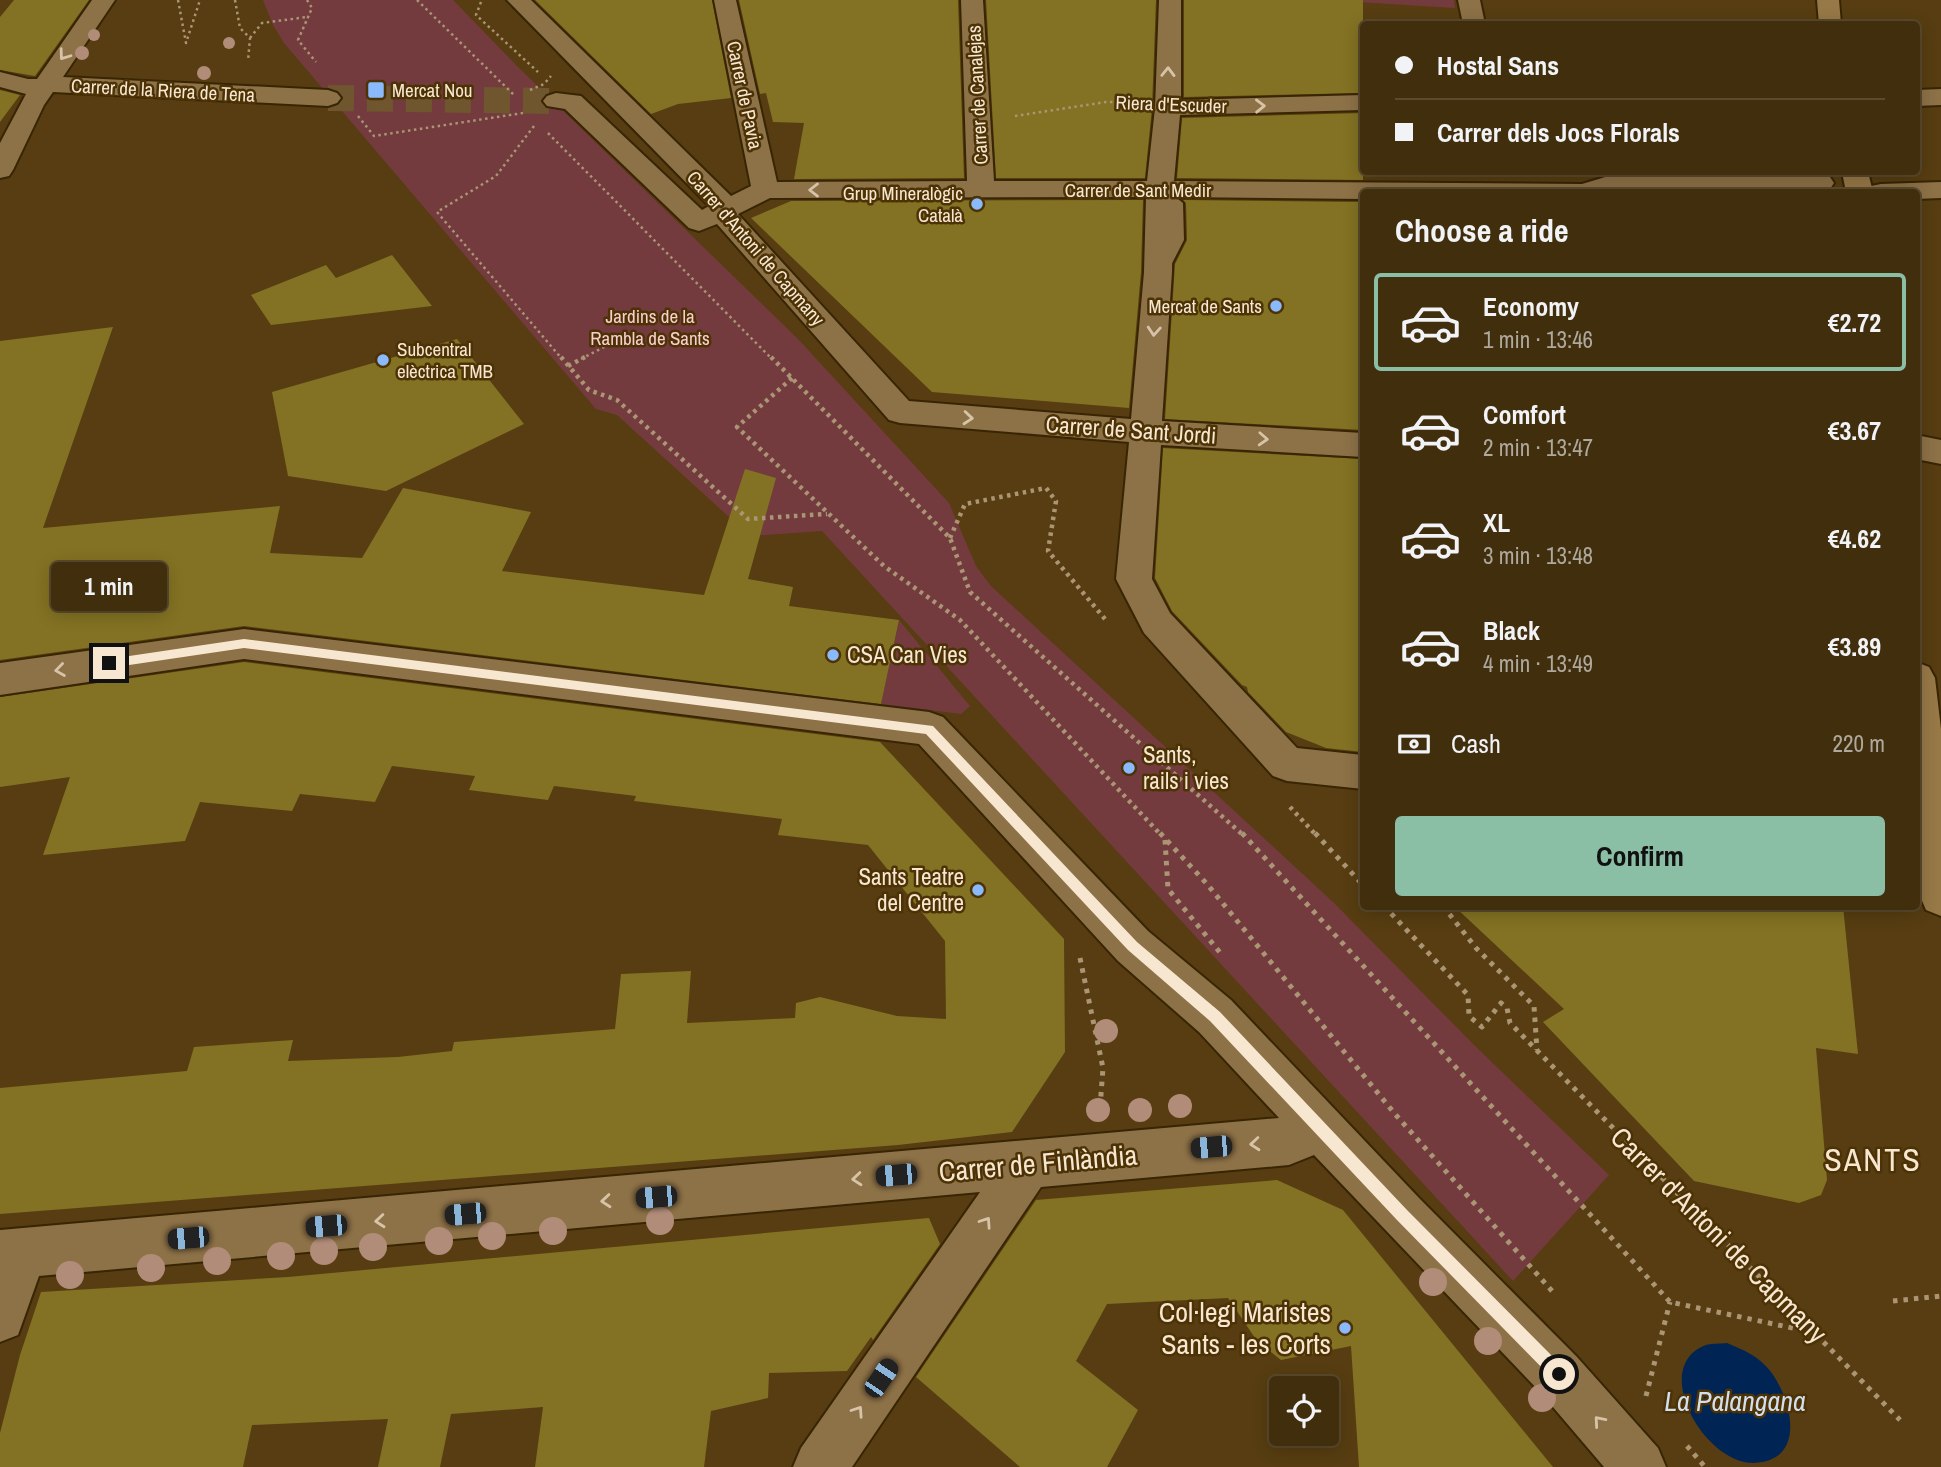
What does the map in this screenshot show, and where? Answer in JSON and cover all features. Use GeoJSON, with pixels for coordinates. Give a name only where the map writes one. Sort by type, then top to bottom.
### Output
{"type":"FeatureCollection","features":[{"type":"Feature","properties":{"kind":"street"},"geometry":{"type":"LineString","coordinates":[[0,170],[31,105],[104,0]]}},
{"type":"Feature","properties":{"kind":"street","name":"Carrer d'Antoni de Capmany"},"geometry":{"type":"LineString","coordinates":[[518,0],[723,204],[711,218],[900,412]]}},
{"type":"Feature","properties":{"kind":"street","name":"Carrer de Pavia"},"geometry":{"type":"LineString","coordinates":[[725,0],[765,190]]}},
{"type":"Feature","properties":{"kind":"street","name":"Carrer de Canalejas"},"geometry":{"type":"LineString","coordinates":[[972,0],[981,191]]}},
{"type":"Feature","properties":{"kind":"street"},"geometry":{"type":"LineString","coordinates":[[1170,0],[1168,108],[1160,192],[1158,272],[1134,579],[1157,623],[1287,764],[1360,772]]}},
{"type":"Feature","properties":{"kind":"street"},"geometry":{"type":"LineString","coordinates":[[1469,0],[1473,21]]}},
{"type":"Feature","properties":{"kind":"street"},"geometry":{"type":"LineString","coordinates":[[1828,0],[1830,21]]}},
{"type":"Feature","properties":{"kind":"street","name":"Carrer de la Riera de Tena"},"geometry":{"type":"LineString","coordinates":[[0,79],[27,87],[44,84],[328,98]]}},
{"type":"Feature","properties":{"kind":"street"},"geometry":{"type":"LineString","coordinates":[[553,88],[711,218]]}},
{"type":"Feature","properties":{"kind":"street"},"geometry":{"type":"LineString","coordinates":[[1920,98],[1941,97]]}},
{"type":"Feature","properties":{"kind":"street","name":"Riera d'Escuder"},"geometry":{"type":"LineString","coordinates":[[1168,108],[1360,103]]}},
{"type":"Feature","properties":{"kind":"street","name":"Carrer de Sant Medir"},"geometry":{"type":"LineString","coordinates":[[1594,189],[1612,183],[1821,183]]}},
{"type":"Feature","properties":{"kind":"street","name":"Carrer de Sant Medir"},"geometry":{"type":"LineString","coordinates":[[711,218],[765,190],[1360,192]]}},
{"type":"Feature","properties":{"kind":"street"},"geometry":{"type":"LineString","coordinates":[[1920,191],[1941,190]]}},
{"type":"Feature","properties":{"kind":"street","name":"Carrer de Sant Jordi"},"geometry":{"type":"LineString","coordinates":[[900,412],[1146,432],[1360,444]]}},
{"type":"Feature","properties":{"kind":"street"},"geometry":{"type":"LineString","coordinates":[[1920,448],[1941,452]]}},
{"type":"Feature","properties":{"kind":"street"},"geometry":{"type":"LineString","coordinates":[[0,679],[244,644],[929,729],[1133,946],[1215,1016],[1559,1374],[1639,1467]]}},
{"type":"Feature","properties":{"kind":"street"},"geometry":{"type":"LineString","coordinates":[[1920,747],[1926,850],[1941,896]]}},
{"type":"Feature","properties":{"kind":"street","name":"Carrer de Finlàndia"},"geometry":{"type":"LineString","coordinates":[[11,1254],[1289,1141],[1321,1129]]}},
{"type":"Feature","properties":{"kind":"street"},"geometry":{"type":"LineString","coordinates":[[820,1467],[1029,1163]]}},
{"type":"Feature","properties":{"kind":"street"},"geometry":{"type":"LineString","coordinates":[[0,1317],[11,1254]]}},
{"type":"Feature","properties":{"kind":"path"},"geometry":{"type":"LineString","coordinates":[[178,0],[186,43],[200,0]]}},
{"type":"Feature","properties":{"kind":"path"},"geometry":{"type":"LineString","coordinates":[[234,0],[240,28]]}},
{"type":"Feature","properties":{"kind":"path"},"geometry":{"type":"LineString","coordinates":[[307,0],[312,8],[298,40],[323,72]]}},
{"type":"Feature","properties":{"kind":"path"},"geometry":{"type":"LineString","coordinates":[[416,0],[515,96]]}},
{"type":"Feature","properties":{"kind":"path"},"geometry":{"type":"LineString","coordinates":[[250,38],[262,23],[308,17]]}},
{"type":"Feature","properties":{"kind":"path"},"geometry":{"type":"LineString","coordinates":[[530,90],[544,84],[553,88]]}},
{"type":"Feature","properties":{"kind":"path","name":"Riera d'Escuder"},"geometry":{"type":"LineString","coordinates":[[979,120],[1107,102],[1149,102],[1168,108]]}},
{"type":"Feature","properties":{"kind":"path"},"geometry":{"type":"LineString","coordinates":[[357,115],[374,136],[528,113]]}},
{"type":"Feature","properties":{"kind":"path"},"geometry":{"type":"LineString","coordinates":[[537,122],[496,176],[437,212],[589,390],[617,400],[748,519],[829,514]]}},
{"type":"Feature","properties":{"kind":"path"},"geometry":{"type":"LineString","coordinates":[[547,132],[950,538],[970,592],[1238,829],[1670,1302],[1816,1334]]}},
{"type":"Feature","properties":{"kind":"path"},"geometry":{"type":"LineString","coordinates":[[568,366],[606,346]]}},
{"type":"Feature","properties":{"kind":"path"},"geometry":{"type":"LineString","coordinates":[[792,378],[737,427],[884,566],[960,620],[1207,884],[1395,1114],[1556,1295]]}},
{"type":"Feature","properties":{"kind":"path"},"geometry":{"type":"LineString","coordinates":[[950,538],[965,504],[1046,488],[1056,501],[1048,551],[1107,622]]}},
{"type":"Feature","properties":{"kind":"path"},"geometry":{"type":"LineString","coordinates":[[1288,805],[1360,882]]}},
{"type":"Feature","properties":{"kind":"path"},"geometry":{"type":"LineString","coordinates":[[1165,839],[1168,889],[1228,962]]}},
{"type":"Feature","properties":{"kind":"path","name":"Carrer d'Antoni de Capmany"},"geometry":{"type":"LineString","coordinates":[[1388,910],[1468,995],[1469,1016],[1482,1027],[1502,1003],[1507,1008],[1510,1023],[1900,1420]]}},
{"type":"Feature","properties":{"kind":"path"},"geometry":{"type":"LineString","coordinates":[[1446,910],[1476,948],[1534,1006],[1537,1051]]}},
{"type":"Feature","properties":{"kind":"path"},"geometry":{"type":"LineString","coordinates":[[1079,951],[1103,1068],[1100,1118]]}},
{"type":"Feature","properties":{"kind":"path"},"geometry":{"type":"LineString","coordinates":[[1893,1301],[1941,1296]]}},
{"type":"Feature","properties":{"kind":"path"},"geometry":{"type":"LineString","coordinates":[[1646,1396],[1670,1302]]}},
{"type":"Feature","properties":{"kind":"path"},"geometry":{"type":"LineString","coordinates":[[1637,1386],[1654,1406]]}},
{"type":"Feature","properties":{"kind":"path"},"geometry":{"type":"LineString","coordinates":[[1679,1437],[1705,1467]]}},
{"type":"Feature","properties":{"kind":"green space","name":"Jardins de la Rambla de Sants"},"geometry":{"type":"Polygon","coordinates":[[[263,0],[453,0],[516,65],[798,339],[949,503],[976,566],[991,586],[1333,902],[1475,1046],[1609,1175],[1513,1281],[822,531],[750,536],[617,415],[596,409],[284,43],[263,0]]]}},
{"type":"Feature","properties":{"kind":"green space"},"geometry":{"type":"Polygon","coordinates":[[[1454,0],[1455,8],[1341,1],[1454,0]]]}},
{"type":"Feature","properties":{"kind":"green space"},"geometry":{"type":"Polygon","coordinates":[[[899,620],[970,706],[961,714],[881,704],[899,620]]]}},
{"type":"Feature","properties":{"kind":"water","name":"La Palangana"},"geometry":{"type":"Polygon","coordinates":[[[1727,1343],[1762,1362],[1779,1384],[1785,1399],[1789,1413],[1788,1441],[1782,1452],[1771,1460],[1754,1463],[1735,1459],[1717,1448],[1702,1432],[1690,1412],[1683,1392],[1682,1372],[1690,1356],[1706,1345],[1727,1343]]]}},
{"type":"Feature","properties":{"kind":"building"},"geometry":{"type":"Polygon","coordinates":[[[14,0],[89,0],[35,76],[0,70],[0,17],[14,0]]]}},
{"type":"Feature","properties":{"kind":"building"},"geometry":{"type":"Polygon","coordinates":[[[535,0],[712,0],[731,98],[678,104],[651,114],[535,0]]]}},
{"type":"Feature","properties":{"kind":"building"},"geometry":{"type":"Polygon","coordinates":[[[739,0],[958,0],[964,178],[794,179],[804,123],[773,122],[766,93],[760,94],[739,0]]]}},
{"type":"Feature","properties":{"kind":"building"},"geometry":{"type":"Polygon","coordinates":[[[986,0],[1156,0],[1152,108],[1145,178],[996,178],[986,0]]]}},
{"type":"Feature","properties":{"kind":"building"},"geometry":{"type":"Polygon","coordinates":[[[1184,0],[1363,0],[1363,21],[1360,21],[1360,93],[1184,97],[1184,0]]]}},
{"type":"Feature","properties":{"kind":"building"},"geometry":{"type":"Polygon","coordinates":[[[0,90],[20,95],[0,122],[0,90]]]}},
{"type":"Feature","properties":{"kind":"building"},"geometry":{"type":"Polygon","coordinates":[[[1360,113],[1360,175],[1363,175],[1363,180],[1177,178],[1182,118],[1360,113]]]}},
{"type":"Feature","properties":{"kind":"building"},"geometry":{"type":"Polygon","coordinates":[[[1143,200],[1141,272],[1129,408],[932,392],[751,218],[791,201],[1143,200]]]}},
{"type":"Feature","properties":{"kind":"building","name":"Mercat de Sants"},"geometry":{"type":"Polygon","coordinates":[[[1183,200],[1360,202],[1360,430],[1165,419],[1175,264],[1187,240],[1186,203],[1183,200]]]}},
{"type":"Feature","properties":{"kind":"building"},"geometry":{"type":"Polygon","coordinates":[[[392,255],[432,306],[271,325],[251,295],[326,265],[336,278],[392,255]]]}},
{"type":"Feature","properties":{"kind":"building"},"geometry":{"type":"Polygon","coordinates":[[[113,327],[43,528],[280,506],[270,553],[362,558],[403,488],[531,512],[502,571],[704,595],[745,469],[776,478],[748,579],[793,587],[789,606],[899,620],[881,704],[244,626],[0,660],[0,341],[113,327]]]}},
{"type":"Feature","properties":{"kind":"building"},"geometry":{"type":"Polygon","coordinates":[[[457,339],[524,424],[386,491],[288,476],[272,392],[457,339]]]}},
{"type":"Feature","properties":{"kind":"building"},"geometry":{"type":"Polygon","coordinates":[[[1163,448],[1360,459],[1360,752],[1326,748],[1286,732],[1248,692],[1247,687],[1242,685],[1172,611],[1155,578],[1163,448]]]}},
{"type":"Feature","properties":{"kind":"building"},"geometry":{"type":"Polygon","coordinates":[[[244,662],[880,742],[1064,939],[1065,1052],[1012,1132],[898,1145],[0,1214],[0,1088],[187,1071],[194,1047],[293,1040],[288,1061],[398,1057],[452,1051],[454,1042],[615,1029],[621,974],[691,971],[687,1023],[795,1018],[796,1003],[820,997],[897,1016],[946,1019],[945,941],[868,845],[778,835],[782,819],[634,801],[636,796],[554,786],[548,800],[469,790],[475,776],[392,766],[375,802],[300,794],[292,811],[200,802],[185,841],[43,855],[70,777],[0,787],[0,697],[244,662]]]}},
{"type":"Feature","properties":{"kind":"building"},"geometry":{"type":"Polygon","coordinates":[[[1458,910],[1843,910],[1858,1054],[1816,1048],[1827,1180],[1821,1195],[1799,1203],[1694,1181],[1543,1022],[1564,1009],[1458,910]]]}},
{"type":"Feature","properties":{"kind":"building","name":"Col·legi Maristes Sants - les Corts"},"geometry":{"type":"Polygon","coordinates":[[[1277,1180],[1343,1210],[1553,1467],[1359,1467],[1351,1346],[1281,1360],[1257,1341],[1228,1298],[1107,1304],[1076,1361],[1138,1410],[1107,1467],[1020,1467],[916,1377],[1036,1200],[1277,1180]]]}},
{"type":"Feature","properties":{"kind":"building"},"geometry":{"type":"Polygon","coordinates":[[[929,1218],[940,1244],[873,1340],[871,1337],[847,1371],[769,1373],[768,1398],[711,1411],[704,1467],[535,1467],[543,1407],[451,1414],[440,1467],[378,1467],[388,1419],[252,1425],[243,1467],[0,1467],[0,1433],[20,1355],[41,1292],[288,1277],[929,1218]]]}},
{"type":"Feature","properties":{"kind":"tunnel"},"geometry":{"type":"LineString","coordinates":[[328,98],[556,101]]}},
{"type":"Feature","properties":{"kind":"place","name":"Mercat Nou"},"geometry":{"type":"Point","coordinates":[376,90]}},
{"type":"Feature","properties":{"kind":"place","name":"Grup Mineralògic Català"},"geometry":{"type":"Point","coordinates":[977,204]}},
{"type":"Feature","properties":{"kind":"place","name":"Mercat de Sants"},"geometry":{"type":"Point","coordinates":[1276,306]}},
{"type":"Feature","properties":{"kind":"place","name":"Subcentral elèctrica TMB"},"geometry":{"type":"Point","coordinates":[383,360]}},
{"type":"Feature","properties":{"kind":"place","name":"CSA Can Vies"},"geometry":{"type":"Point","coordinates":[833,655]}},
{"type":"Feature","properties":{"kind":"place","name":"Sants, rails i vies"},"geometry":{"type":"Point","coordinates":[1129,768]}},
{"type":"Feature","properties":{"kind":"place","name":"Sants Teatre del Centre"},"geometry":{"type":"Point","coordinates":[978,890]}},
{"type":"Feature","properties":{"kind":"place","name":"Col·legi Maristes Sants - les Corts"},"geometry":{"type":"Point","coordinates":[1345,1328]}},
{"type":"Feature","properties":{"kind":"district","name":"SANTS"},"geometry":{"type":"Point","coordinates":[1873,1160]}},
{"type":"Feature","properties":{"kind":"route"},"geometry":{"type":"LineString","coordinates":[[109,663],[244,644],[929,729],[1133,946],[1215,1016],[1402,1215],[1559,1374]]}}]}
